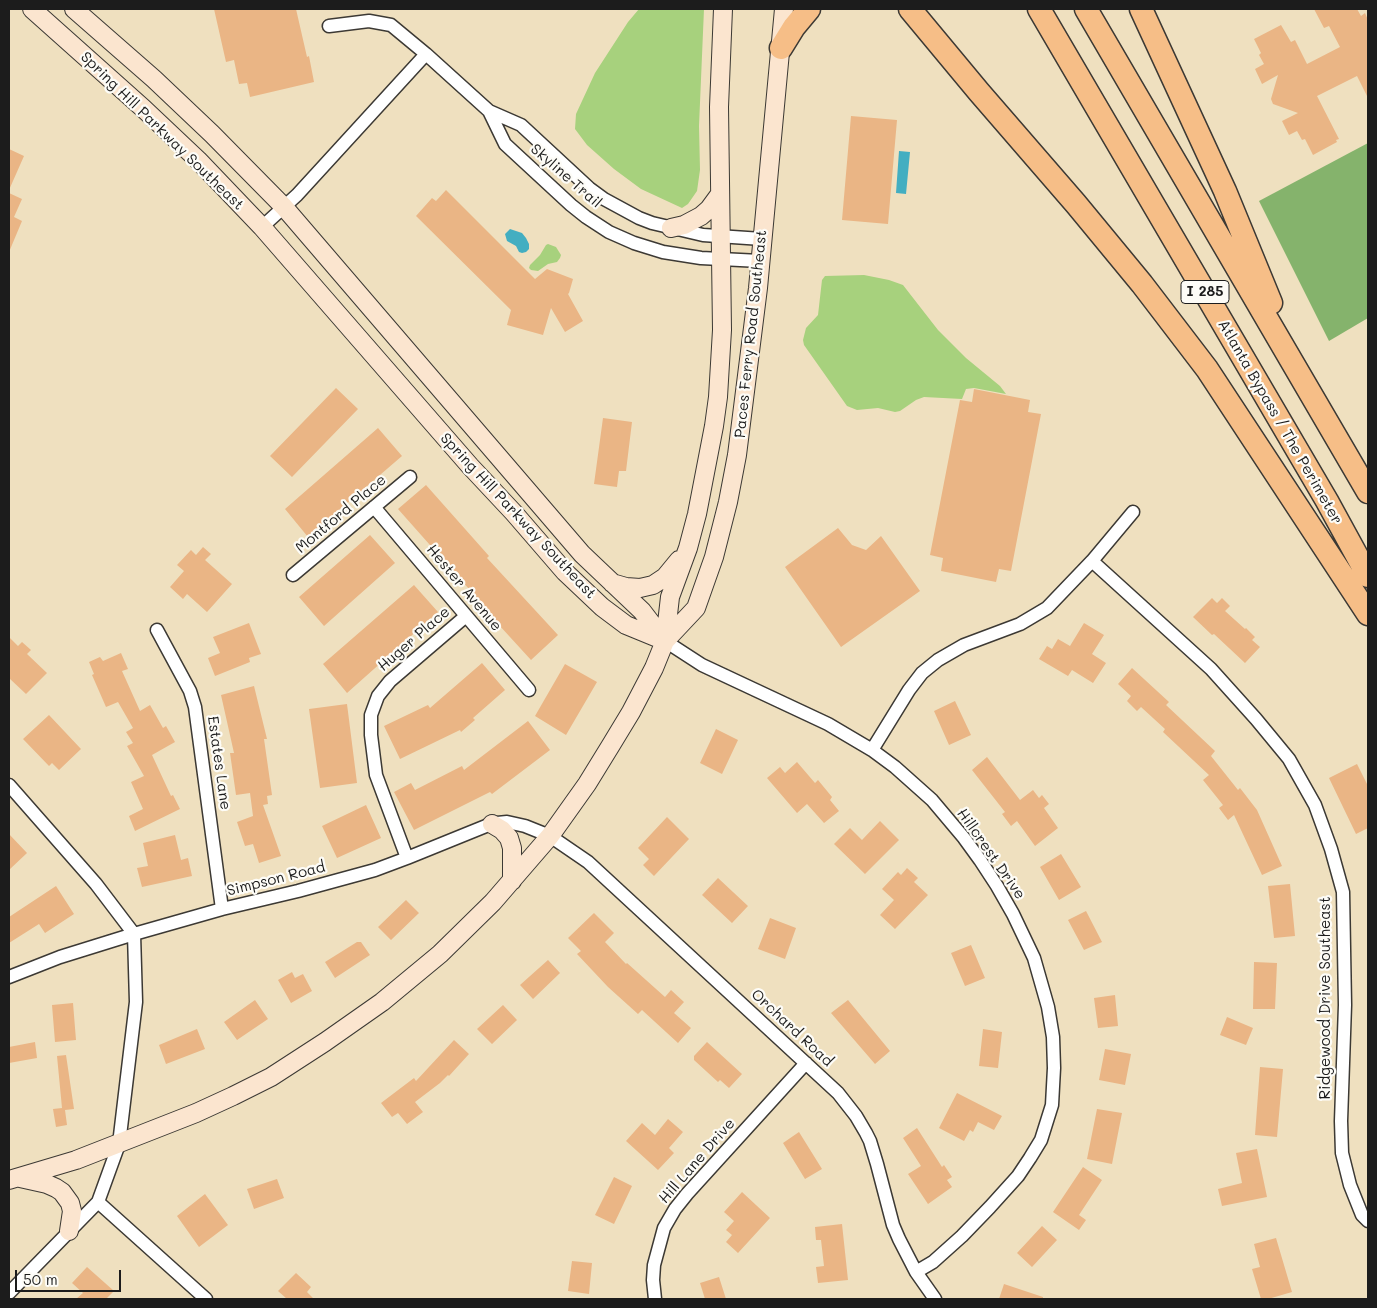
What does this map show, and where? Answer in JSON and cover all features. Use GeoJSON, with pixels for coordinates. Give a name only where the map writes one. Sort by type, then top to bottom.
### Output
{"type":"FeatureCollection","features":[{"type":"Feature","properties":{"kind":"highway"},"geometry":{"type":"LineString","coordinates":[[781,48],[794,26],[809,9]]}},
{"type":"Feature","properties":{"kind":"highway"},"geometry":{"type":"LineString","coordinates":[[910,9],[1148,291],[1207,369],[1368,614]]}},
{"type":"Feature","properties":{"kind":"highway","name":"Atlanta Bypass / The Perimeter"},"geometry":{"type":"LineString","coordinates":[[1039,9],[1327,501],[1368,576]]}},
{"type":"Feature","properties":{"kind":"highway","name":"I 285"},"geometry":{"type":"LineString","coordinates":[[1086,9],[1368,492]]}},
{"type":"Feature","properties":{"kind":"highway"},"geometry":{"type":"LineString","coordinates":[[1141,9],[1225,192],[1305,385]]}},
{"type":"Feature","properties":{"kind":"main road","name":"Spring Hill Parkway Southeast"},"geometry":{"type":"LineString","coordinates":[[32,9],[198,160],[262,227],[565,572],[602,607],[626,625],[665,641]]}},
{"type":"Feature","properties":{"kind":"main road","name":"Spring Hill Parkway Southeast"},"geometry":{"type":"LineString","coordinates":[[74,9],[154,79],[212,134],[284,207],[582,554],[642,611],[665,641]]}},
{"type":"Feature","properties":{"kind":"main road","name":"Paces Ferry Road Southeast"},"geometry":{"type":"LineString","coordinates":[[13,1178],[76,1160],[196,1113],[233,1096],[325,1042],[382,1002],[440,954],[512,881],[550,836],[587,784],[631,712],[654,668],[665,641],[670,597],[688,548],[697,514],[709,456],[718,396],[722,330],[719,107],[723,9]]}},
{"type":"Feature","properties":{"kind":"main road","name":"Paces Ferry Road Southeast"},"geometry":{"type":"LineString","coordinates":[[665,641],[696,608],[714,557],[728,502],[742,426],[784,9]]}},
{"type":"Feature","properties":{"kind":"main road"},"geometry":{"type":"LineString","coordinates":[[671,228],[701,216],[720,194]]}},
{"type":"Feature","properties":{"kind":"main road"},"geometry":{"type":"LineString","coordinates":[[611,583],[640,588],[654,585],[665,577],[688,548]]}},
{"type":"Feature","properties":{"kind":"main road"},"geometry":{"type":"LineString","coordinates":[[492,824],[502,830],[509,838],[512,848],[512,881]]}},
{"type":"Feature","properties":{"kind":"main road"},"geometry":{"type":"LineString","coordinates":[[13,1178],[47,1184],[62,1192],[70,1203],[72,1211],[69,1231]]}},
{"type":"Feature","properties":{"kind":"street","name":"Skyline Trail"},"geometry":{"type":"LineString","coordinates":[[329,26],[369,21],[391,25],[489,111],[521,125],[588,188],[639,218],[703,235],[762,239]]}},
{"type":"Feature","properties":{"kind":"street"},"geometry":{"type":"LineString","coordinates":[[262,227],[297,195],[426,54]]}},
{"type":"Feature","properties":{"kind":"street","name":"Skyline Trail"},"geometry":{"type":"LineString","coordinates":[[489,111],[505,144],[572,205],[598,225],[621,238],[649,248],[687,256],[760,260]]}},
{"type":"Feature","properties":{"kind":"street","name":"Montford Place"},"geometry":{"type":"LineString","coordinates":[[293,575],[410,477]]}},
{"type":"Feature","properties":{"kind":"street","name":"Hester Avenue"},"geometry":{"type":"LineString","coordinates":[[374,507],[529,690]]}},
{"type":"Feature","properties":{"kind":"street"},"geometry":{"type":"LineString","coordinates":[[872,750],[909,690],[922,673],[938,660],[964,645],[1020,624],[1047,608],[1092,561],[1133,512]]}},
{"type":"Feature","properties":{"kind":"street","name":"Ridgewood Drive Southeast"},"geometry":{"type":"LineString","coordinates":[[1092,561],[1211,669],[1237,697],[1289,759],[1315,805],[1331,849],[1343,892],[1345,1005],[1341,1121],[1342,1153],[1350,1185],[1362,1215],[1368,1221]]}},
{"type":"Feature","properties":{"kind":"street","name":"Huger Place"},"geometry":{"type":"LineString","coordinates":[[408,858],[376,775],[371,735],[371,716],[381,691],[390,681],[466,616]]}},
{"type":"Feature","properties":{"kind":"street","name":"Estates Lane"},"geometry":{"type":"LineString","coordinates":[[157,630],[190,691],[195,707],[222,909]]}},
{"type":"Feature","properties":{"kind":"street","name":"Hillcrest Drive"},"geometry":{"type":"LineString","coordinates":[[665,641],[702,665],[828,724],[895,766],[932,800],[964,838],[1014,914],[1034,958],[1042,982],[1053,1037],[1052,1105],[1044,1132],[1018,1176],[985,1213],[933,1262],[916,1272]]}},
{"type":"Feature","properties":{"kind":"street"},"geometry":{"type":"LineString","coordinates":[[9,1293],[98,1202],[118,1144],[136,1002],[134,934],[96,884],[11,791]]}},
{"type":"Feature","properties":{"kind":"street","name":"Simpson Road"},"geometry":{"type":"LineString","coordinates":[[9,977],[60,957],[134,934],[222,909],[375,870],[492,824],[513,823],[550,836]]}},
{"type":"Feature","properties":{"kind":"street","name":"Orchard Road"},"geometry":{"type":"LineString","coordinates":[[550,836],[588,862],[844,1100],[856,1116],[870,1141],[893,1225],[905,1252],[935,1299]]}},
{"type":"Feature","properties":{"kind":"street","name":"Hill Lane Drive"},"geometry":{"type":"LineString","coordinates":[[655,1299],[654,1265],[664,1228],[672,1213],[806,1063]]}},
{"type":"Feature","properties":{"kind":"street"},"geometry":{"type":"LineString","coordinates":[[98,1202],[206,1299]]}},
{"type":"Feature","properties":{"kind":"green space"},"geometry":{"type":"Polygon","coordinates":[[[639,9],[704,9],[699,126],[700,170],[697,191],[688,204],[682,208],[641,189],[614,169],[587,145],[575,129],[576,114],[595,73],[628,22],[639,9]]]}},
{"type":"Feature","properties":{"kind":"green space"},"geometry":{"type":"Polygon","coordinates":[[[1368,143],[1368,318],[1329,341],[1259,201],[1368,143]]]}},
{"type":"Feature","properties":{"kind":"green space"},"geometry":{"type":"Polygon","coordinates":[[[548,244],[556,247],[561,255],[560,258],[557,262],[548,264],[538,271],[531,270],[529,268],[530,265],[548,244]]]}},
{"type":"Feature","properties":{"kind":"green space"},"geometry":{"type":"Polygon","coordinates":[[[864,275],[903,285],[938,330],[966,358],[1000,386],[1006,394],[974,388],[966,389],[962,399],[924,397],[895,412],[878,408],[857,410],[847,406],[804,345],[803,340],[806,328],[818,315],[822,280],[825,276],[864,275]]]}},
{"type":"Feature","properties":{"kind":"water"},"geometry":{"type":"Polygon","coordinates":[[[899,151],[910,152],[906,194],[896,193],[899,151]]]}},
{"type":"Feature","properties":{"kind":"water"},"geometry":{"type":"Polygon","coordinates":[[[510,229],[522,233],[526,238],[529,249],[526,252],[519,252],[516,246],[507,241],[505,234],[510,229]]]}},
{"type":"Feature","properties":{"kind":"building"},"geometry":{"type":"Polygon","coordinates":[[[214,9],[296,9],[314,82],[250,97],[247,83],[239,84],[234,60],[226,62],[214,9]]]}},
{"type":"Feature","properties":{"kind":"building"},"geometry":{"type":"Polygon","coordinates":[[[1314,9],[1357,9],[1361,16],[1365,13],[1368,20],[1368,98],[1357,76],[1317,96],[1339,139],[1336,140],[1337,142],[1313,155],[1305,139],[1302,140],[1297,131],[1289,135],[1282,121],[1298,113],[1273,104],[1271,99],[1278,75],[1262,84],[1255,69],[1264,64],[1254,39],[1281,25],[1291,42],[1295,40],[1307,64],[1340,47],[1329,26],[1324,28],[1314,9]]]}},
{"type":"Feature","properties":{"kind":"building"},"geometry":{"type":"Polygon","coordinates":[[[851,116],[897,120],[888,224],[842,220],[851,116]]]}},
{"type":"Feature","properties":{"kind":"building"},"geometry":{"type":"Polygon","coordinates":[[[9,149],[24,156],[9,190],[9,149]]]}},
{"type":"Feature","properties":{"kind":"building"},"geometry":{"type":"Polygon","coordinates":[[[446,190],[535,279],[547,269],[573,279],[568,294],[583,321],[565,332],[551,308],[543,335],[507,325],[511,310],[416,216],[432,198],[436,201],[446,190]]]}},
{"type":"Feature","properties":{"kind":"building"},"geometry":{"type":"Polygon","coordinates":[[[9,193],[22,199],[14,217],[22,221],[9,252],[9,193]]]}},
{"type":"Feature","properties":{"kind":"building"},"geometry":{"type":"Polygon","coordinates":[[[336,388],[358,409],[292,477],[270,456],[336,388]]]}},
{"type":"Feature","properties":{"kind":"building"},"geometry":{"type":"Polygon","coordinates":[[[974,389],[1030,400],[1028,412],[1041,414],[1011,571],[999,569],[996,582],[941,571],[943,558],[930,555],[960,400],[972,402],[974,389]]]}},
{"type":"Feature","properties":{"kind":"building"},"geometry":{"type":"Polygon","coordinates":[[[603,418],[632,422],[626,471],[619,471],[617,487],[594,484],[603,418]]]}},
{"type":"Feature","properties":{"kind":"building"},"geometry":{"type":"Polygon","coordinates":[[[378,428],[402,456],[308,537],[285,509],[378,428]]]}},
{"type":"Feature","properties":{"kind":"building"},"geometry":{"type":"Polygon","coordinates":[[[426,485],[489,556],[487,558],[558,635],[531,660],[467,590],[469,589],[398,509],[426,485]]]}},
{"type":"Feature","properties":{"kind":"building"},"geometry":{"type":"Polygon","coordinates":[[[838,528],[852,545],[866,550],[881,536],[920,591],[841,647],[785,567],[838,528]]]}},
{"type":"Feature","properties":{"kind":"building"},"geometry":{"type":"Polygon","coordinates":[[[370,535],[395,563],[324,626],[299,597],[370,535]]]}},
{"type":"Feature","properties":{"kind":"building"},"geometry":{"type":"Polygon","coordinates":[[[203,547],[211,554],[205,560],[232,584],[207,612],[187,594],[183,599],[170,587],[184,571],[177,565],[191,550],[196,555],[203,547]]]}},
{"type":"Feature","properties":{"kind":"building"},"geometry":{"type":"Polygon","coordinates":[[[414,585],[438,612],[347,693],[323,664],[414,585]]]}},
{"type":"Feature","properties":{"kind":"building"},"geometry":{"type":"Polygon","coordinates":[[[1212,598],[1217,603],[1222,598],[1230,606],[1225,611],[1255,637],[1252,640],[1260,647],[1245,663],[1193,617],[1212,598]]]}},
{"type":"Feature","properties":{"kind":"building"},"geometry":{"type":"Polygon","coordinates":[[[249,623],[261,654],[249,658],[250,662],[215,676],[208,658],[220,653],[213,637],[249,623]]]}},
{"type":"Feature","properties":{"kind":"building"},"geometry":{"type":"Polygon","coordinates":[[[1084,623],[1104,635],[1092,654],[1106,663],[1093,683],[1072,670],[1068,676],[1039,659],[1047,646],[1052,649],[1058,639],[1070,646],[1084,623]]]}},
{"type":"Feature","properties":{"kind":"building"},"geometry":{"type":"Polygon","coordinates":[[[9,637],[18,646],[22,642],[31,650],[27,654],[47,673],[26,694],[9,678],[9,637]]]}},
{"type":"Feature","properties":{"kind":"building"},"geometry":{"type":"Polygon","coordinates":[[[121,653],[128,669],[122,671],[140,711],[150,705],[163,728],[166,726],[175,742],[152,755],[171,796],[173,795],[180,809],[135,831],[129,816],[143,809],[131,782],[144,776],[127,746],[133,743],[126,732],[133,728],[118,702],[106,707],[92,675],[94,674],[89,662],[100,657],[103,661],[121,653]]]}},
{"type":"Feature","properties":{"kind":"building"},"geometry":{"type":"Polygon","coordinates":[[[482,663],[505,690],[473,718],[475,720],[461,732],[460,730],[400,759],[384,726],[428,705],[430,708],[482,663]]]}},
{"type":"Feature","properties":{"kind":"building"},"geometry":{"type":"Polygon","coordinates":[[[565,664],[597,682],[566,735],[535,716],[565,664]]]}},
{"type":"Feature","properties":{"kind":"building"},"geometry":{"type":"Polygon","coordinates":[[[1132,668],[1169,702],[1166,705],[1215,751],[1211,756],[1257,810],[1282,866],[1262,875],[1234,815],[1228,820],[1219,808],[1223,805],[1203,780],[1209,775],[1163,732],[1165,729],[1141,707],[1137,711],[1127,701],[1131,696],[1118,684],[1132,668]]]}},
{"type":"Feature","properties":{"kind":"building"},"geometry":{"type":"Polygon","coordinates":[[[254,686],[267,739],[264,739],[272,795],[267,796],[268,804],[263,805],[281,856],[259,863],[253,844],[245,846],[237,822],[253,816],[250,793],[236,795],[230,753],[234,753],[221,695],[254,686]]]}},
{"type":"Feature","properties":{"kind":"building"},"geometry":{"type":"Polygon","coordinates":[[[955,701],[971,735],[949,745],[934,711],[955,701]]]}},
{"type":"Feature","properties":{"kind":"building"},"geometry":{"type":"Polygon","coordinates":[[[347,704],[357,783],[320,788],[309,709],[347,704]]]}},
{"type":"Feature","properties":{"kind":"building"},"geometry":{"type":"Polygon","coordinates":[[[49,715],[81,749],[59,770],[52,763],[49,766],[23,739],[49,715]]]}},
{"type":"Feature","properties":{"kind":"building"},"geometry":{"type":"Polygon","coordinates":[[[528,721],[550,750],[492,794],[490,792],[414,830],[394,792],[411,783],[415,790],[462,766],[464,770],[528,721]]]}},
{"type":"Feature","properties":{"kind":"building"},"geometry":{"type":"Polygon","coordinates":[[[716,729],[738,740],[722,774],[700,763],[716,729]]]}},
{"type":"Feature","properties":{"kind":"building"},"geometry":{"type":"Polygon","coordinates":[[[987,757],[1020,800],[1033,790],[1039,798],[1042,795],[1049,804],[1044,808],[1058,828],[1035,846],[1017,821],[1011,826],[1002,814],[1005,812],[972,770],[987,757]]]}},
{"type":"Feature","properties":{"kind":"building"},"geometry":{"type":"Polygon","coordinates":[[[797,762],[815,783],[818,780],[832,797],[830,800],[839,811],[824,823],[807,804],[797,813],[767,778],[780,767],[785,773],[797,762]]]}},
{"type":"Feature","properties":{"kind":"building"},"geometry":{"type":"Polygon","coordinates":[[[1357,764],[1368,786],[1368,828],[1356,834],[1329,778],[1357,764]]]}},
{"type":"Feature","properties":{"kind":"building"},"geometry":{"type":"Polygon","coordinates":[[[366,805],[381,838],[337,858],[322,826],[366,805]]]}},
{"type":"Feature","properties":{"kind":"building"},"geometry":{"type":"Polygon","coordinates":[[[667,817],[689,839],[654,876],[643,865],[649,859],[638,848],[667,817]]]}},
{"type":"Feature","properties":{"kind":"building"},"geometry":{"type":"Polygon","coordinates":[[[880,821],[899,840],[865,874],[834,844],[850,828],[862,840],[880,821]]]}},
{"type":"Feature","properties":{"kind":"building"},"geometry":{"type":"Polygon","coordinates":[[[9,834],[27,853],[9,870],[9,834]]]}},
{"type":"Feature","properties":{"kind":"building"},"geometry":{"type":"Polygon","coordinates":[[[175,835],[181,860],[188,858],[192,876],[142,887],[137,868],[148,866],[143,843],[175,835]]]}},
{"type":"Feature","properties":{"kind":"building"},"geometry":{"type":"Polygon","coordinates":[[[1061,854],[1081,887],[1059,900],[1040,867],[1061,854]]]}},
{"type":"Feature","properties":{"kind":"building"},"geometry":{"type":"Polygon","coordinates":[[[907,868],[918,878],[914,882],[928,895],[895,929],[880,915],[894,900],[882,889],[898,872],[901,875],[907,868]]]}},
{"type":"Feature","properties":{"kind":"building"},"geometry":{"type":"Polygon","coordinates":[[[718,878],[748,906],[732,923],[702,895],[718,878]]]}},
{"type":"Feature","properties":{"kind":"building"},"geometry":{"type":"Polygon","coordinates":[[[1290,884],[1295,936],[1274,938],[1268,886],[1290,884]]]}},
{"type":"Feature","properties":{"kind":"building"},"geometry":{"type":"Polygon","coordinates":[[[56,886],[74,914],[45,933],[39,924],[9,943],[9,917],[56,886]]]}},
{"type":"Feature","properties":{"kind":"building"},"geometry":{"type":"Polygon","coordinates":[[[406,900],[419,913],[391,940],[378,927],[406,900]]]}},
{"type":"Feature","properties":{"kind":"building"},"geometry":{"type":"Polygon","coordinates":[[[1086,911],[1102,942],[1084,950],[1068,920],[1086,911]]]}},
{"type":"Feature","properties":{"kind":"building"},"geometry":{"type":"Polygon","coordinates":[[[594,913],[614,933],[605,942],[626,964],[665,997],[671,990],[684,1002],[674,1013],[691,1028],[678,1043],[642,1010],[638,1014],[608,987],[577,954],[581,951],[568,938],[594,913]]]}},
{"type":"Feature","properties":{"kind":"building"},"geometry":{"type":"Polygon","coordinates":[[[770,918],[796,928],[785,959],[758,949],[770,918]]]}},
{"type":"Feature","properties":{"kind":"building"},"geometry":{"type":"Polygon","coordinates":[[[357,942],[361,942],[370,955],[335,978],[325,962],[357,942]]]}},
{"type":"Feature","properties":{"kind":"building"},"geometry":{"type":"Polygon","coordinates":[[[971,945],[985,978],[965,986],[951,953],[971,945]]]}},
{"type":"Feature","properties":{"kind":"building"},"geometry":{"type":"Polygon","coordinates":[[[548,960],[560,973],[533,999],[520,985],[548,960]]]}},
{"type":"Feature","properties":{"kind":"building"},"geometry":{"type":"Polygon","coordinates":[[[1254,962],[1277,963],[1275,1009],[1253,1009],[1254,962]]]}},
{"type":"Feature","properties":{"kind":"building"},"geometry":{"type":"Polygon","coordinates":[[[292,972],[295,978],[303,974],[312,991],[291,1003],[278,980],[292,972]]]}},
{"type":"Feature","properties":{"kind":"building"},"geometry":{"type":"Polygon","coordinates":[[[1115,995],[1118,1026],[1098,1028],[1094,998],[1115,995]]]}},
{"type":"Feature","properties":{"kind":"building"},"geometry":{"type":"Polygon","coordinates":[[[255,1000],[268,1019],[237,1040],[224,1022],[255,1000]]]}},
{"type":"Feature","properties":{"kind":"building"},"geometry":{"type":"Polygon","coordinates":[[[848,1000],[890,1051],[875,1064],[831,1013],[848,1000]]]}},
{"type":"Feature","properties":{"kind":"building"},"geometry":{"type":"Polygon","coordinates":[[[73,1003],[76,1040],[55,1042],[52,1005],[73,1003]]]}},
{"type":"Feature","properties":{"kind":"building"},"geometry":{"type":"Polygon","coordinates":[[[503,1005],[517,1020],[492,1044],[477,1029],[503,1005]]]}},
{"type":"Feature","properties":{"kind":"building"},"geometry":{"type":"Polygon","coordinates":[[[1227,1017],[1253,1028],[1246,1045],[1220,1035],[1227,1017]]]}},
{"type":"Feature","properties":{"kind":"building"},"geometry":{"type":"Polygon","coordinates":[[[197,1029],[205,1049],[166,1064],[159,1045],[197,1029]]]}},
{"type":"Feature","properties":{"kind":"building"},"geometry":{"type":"Polygon","coordinates":[[[983,1029],[1002,1032],[998,1068],[979,1066],[983,1029]]]}},
{"type":"Feature","properties":{"kind":"building"},"geometry":{"type":"Polygon","coordinates":[[[454,1040],[469,1054],[449,1076],[415,1102],[423,1112],[407,1124],[398,1113],[392,1117],[381,1103],[414,1078],[416,1081],[454,1040]]]}},
{"type":"Feature","properties":{"kind":"building"},"geometry":{"type":"Polygon","coordinates":[[[35,1042],[37,1058],[9,1063],[9,1047],[35,1042]]]}},
{"type":"Feature","properties":{"kind":"building"},"geometry":{"type":"Polygon","coordinates":[[[707,1042],[742,1074],[729,1088],[720,1080],[718,1082],[694,1060],[694,1056],[707,1042]]]}},
{"type":"Feature","properties":{"kind":"building"},"geometry":{"type":"Polygon","coordinates":[[[1105,1049],[1131,1054],[1125,1085],[1099,1080],[1105,1049]]]}},
{"type":"Feature","properties":{"kind":"building"},"geometry":{"type":"Polygon","coordinates":[[[66,1055],[74,1109],[65,1110],[67,1125],[56,1127],[53,1109],[62,1108],[57,1056],[66,1055]]]}},
{"type":"Feature","properties":{"kind":"building"},"geometry":{"type":"Polygon","coordinates":[[[1260,1067],[1283,1069],[1277,1137],[1255,1135],[1260,1067]]]}},
{"type":"Feature","properties":{"kind":"building"},"geometry":{"type":"Polygon","coordinates":[[[957,1093],[1002,1116],[994,1130],[978,1122],[973,1132],[970,1130],[964,1141],[939,1128],[957,1093]]]}},
{"type":"Feature","properties":{"kind":"building"},"geometry":{"type":"Polygon","coordinates":[[[1097,1109],[1122,1113],[1112,1164],[1087,1159],[1097,1109]]]}},
{"type":"Feature","properties":{"kind":"building"},"geometry":{"type":"Polygon","coordinates":[[[668,1119],[683,1132],[669,1148],[674,1153],[658,1170],[626,1141],[642,1123],[655,1135],[668,1119]]]}},
{"type":"Feature","properties":{"kind":"building"},"geometry":{"type":"Polygon","coordinates":[[[917,1128],[942,1167],[944,1165],[952,1177],[947,1180],[952,1187],[928,1204],[908,1174],[921,1166],[903,1138],[917,1128]]]}},
{"type":"Feature","properties":{"kind":"building"},"geometry":{"type":"Polygon","coordinates":[[[799,1132],[822,1169],[805,1179],[783,1143],[799,1132]]]}},
{"type":"Feature","properties":{"kind":"building"},"geometry":{"type":"Polygon","coordinates":[[[1257,1149],[1267,1197],[1222,1206],[1218,1189],[1242,1183],[1236,1153],[1257,1149]]]}},
{"type":"Feature","properties":{"kind":"building"},"geometry":{"type":"Polygon","coordinates":[[[1083,1167],[1102,1180],[1079,1215],[1086,1220],[1079,1230],[1053,1212],[1083,1167]]]}},
{"type":"Feature","properties":{"kind":"building"},"geometry":{"type":"Polygon","coordinates":[[[614,1177],[632,1186],[614,1224],[595,1215],[614,1177]]]}},
{"type":"Feature","properties":{"kind":"building"},"geometry":{"type":"Polygon","coordinates":[[[277,1179],[284,1198],[254,1209],[247,1189],[277,1179]]]}},
{"type":"Feature","properties":{"kind":"building"},"geometry":{"type":"Polygon","coordinates":[[[742,1192],[770,1218],[738,1253],[726,1242],[732,1235],[726,1230],[734,1221],[724,1212],[742,1192]]]}},
{"type":"Feature","properties":{"kind":"building"},"geometry":{"type":"Polygon","coordinates":[[[205,1194],[228,1225],[199,1247],[177,1216],[205,1194]]]}},
{"type":"Feature","properties":{"kind":"building"},"geometry":{"type":"Polygon","coordinates":[[[842,1224],[848,1280],[818,1283],[816,1267],[824,1266],[821,1240],[816,1240],[815,1227],[842,1224]]]}},
{"type":"Feature","properties":{"kind":"building"},"geometry":{"type":"Polygon","coordinates":[[[1042,1226],[1057,1240],[1032,1267],[1017,1253],[1042,1226]]]}},
{"type":"Feature","properties":{"kind":"building"},"geometry":{"type":"Polygon","coordinates":[[[1276,1238],[1292,1292],[1268,1299],[1261,1299],[1252,1269],[1260,1267],[1254,1244],[1276,1238]]]}},
{"type":"Feature","properties":{"kind":"building"},"geometry":{"type":"Polygon","coordinates":[[[572,1261],[592,1263],[589,1294],[568,1291],[572,1261]]]}},
{"type":"Feature","properties":{"kind":"building"},"geometry":{"type":"Polygon","coordinates":[[[87,1267],[114,1291],[106,1299],[76,1299],[83,1293],[72,1283],[87,1267]]]}},
{"type":"Feature","properties":{"kind":"building"},"geometry":{"type":"Polygon","coordinates":[[[296,1273],[311,1287],[307,1292],[314,1299],[287,1299],[278,1291],[296,1273]]]}},
{"type":"Feature","properties":{"kind":"building"},"geometry":{"type":"Polygon","coordinates":[[[719,1277],[726,1299],[705,1299],[700,1283],[719,1277]]]}},
{"type":"Feature","properties":{"kind":"building"},"geometry":{"type":"Polygon","coordinates":[[[1004,1284],[1043,1297],[1043,1299],[999,1299],[1004,1284]]]}}]}
